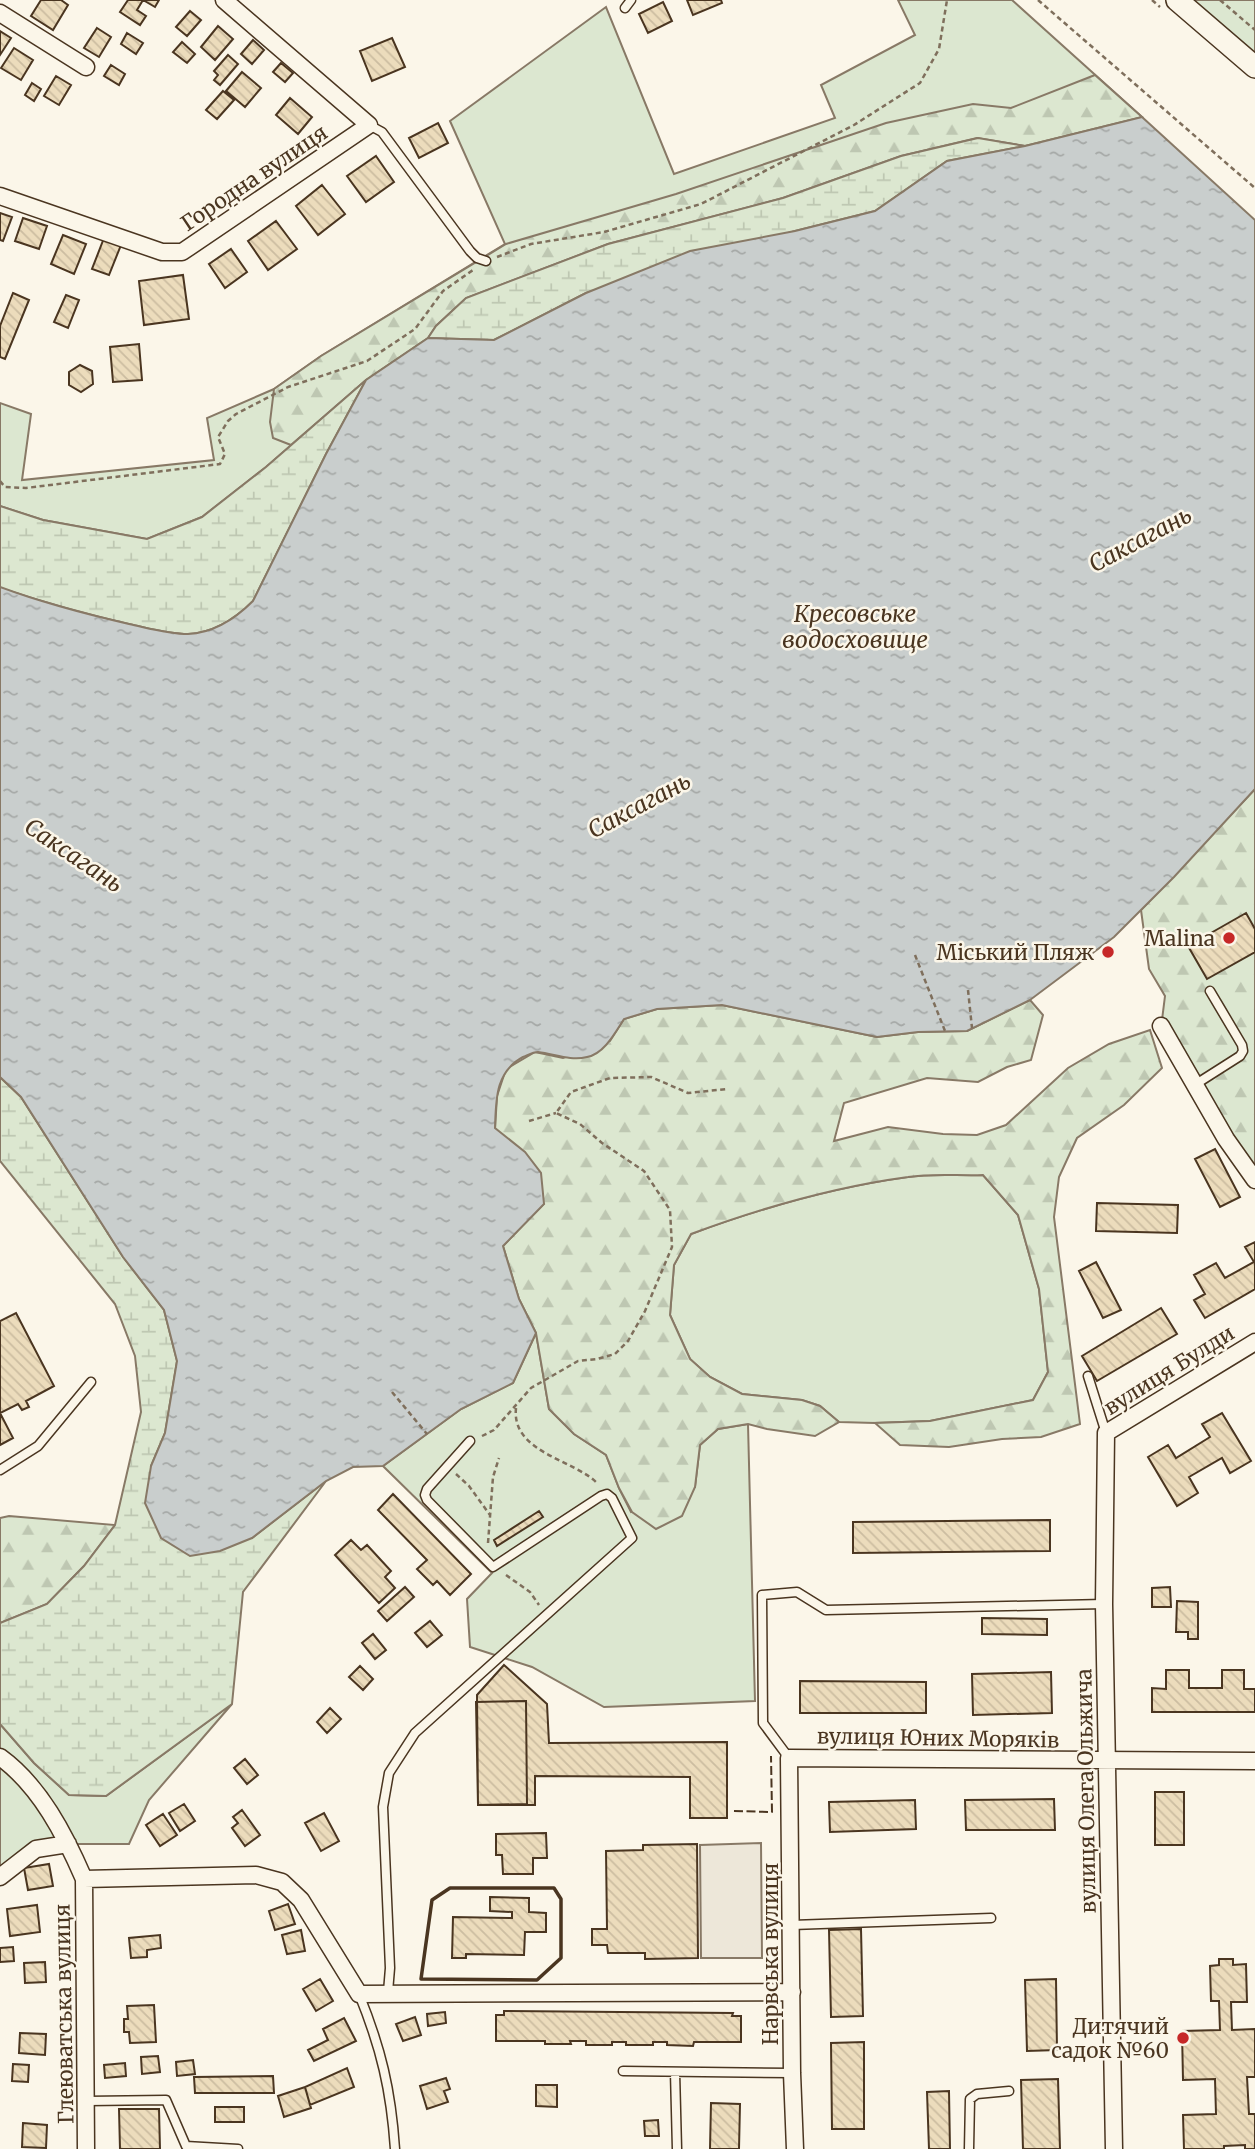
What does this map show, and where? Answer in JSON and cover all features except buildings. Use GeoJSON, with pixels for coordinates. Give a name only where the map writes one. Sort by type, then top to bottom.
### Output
{"type":"FeatureCollection","features":[{"type":"Feature","properties":{"kind":"main road"},"geometry":{"type":"LineString","coordinates":[[1177,0],[1255,67]]}},
{"type":"Feature","properties":{"kind":"street"},"geometry":{"type":"LineString","coordinates":[[224,0],[369,125]]}},
{"type":"Feature","properties":{"kind":"street"},"geometry":{"type":"LineString","coordinates":[[0,13],[86,66]]}},
{"type":"Feature","properties":{"kind":"street","name":"Городна вулиця"},"geometry":{"type":"LineString","coordinates":[[0,196],[162,252],[182,252],[369,125]]}},
{"type":"Feature","properties":{"kind":"street"},"geometry":{"type":"LineString","coordinates":[[1161,1026],[1226,1139],[1255,1180]]}},
{"type":"Feature","properties":{"kind":"street","name":"вулиця Булди"},"geometry":{"type":"LineString","coordinates":[[1106,1433],[1255,1342]]}},
{"type":"Feature","properties":{"kind":"street","name":"вулиця Олега Ольжича"},"geometry":{"type":"LineString","coordinates":[[1106,1433],[1104,1604],[1114,2149]]}},
{"type":"Feature","properties":{"kind":"street"},"geometry":{"type":"LineString","coordinates":[[0,1757],[24,1779],[43,1802],[68,1844],[84,1879],[256,1875],[282,1882],[301,1900],[359,1994],[792,1992]]}},
{"type":"Feature","properties":{"kind":"street","name":"вулиця Юних Моряків"},"geometry":{"type":"LineString","coordinates":[[789,1758],[1255,1761]]}},
{"type":"Feature","properties":{"kind":"street","name":"Нарвська вулиця"},"geometry":{"type":"LineString","coordinates":[[789,1758],[795,2149]]}},
{"type":"Feature","properties":{"kind":"street"},"geometry":{"type":"LineString","coordinates":[[0,1877],[36,1849],[68,1844]]}},
{"type":"Feature","properties":{"kind":"street","name":"Глеюватська вулиця"},"geometry":{"type":"LineString","coordinates":[[84,1879],[86,2149]]}},
{"type":"Feature","properties":{"kind":"lane"},"geometry":{"type":"LineString","coordinates":[[625,8],[631,0]]}},
{"type":"Feature","properties":{"kind":"lane"},"geometry":{"type":"LineString","coordinates":[[369,125],[382,132],[470,251],[477,258],[486,261]]}},
{"type":"Feature","properties":{"kind":"lane"},"geometry":{"type":"LineString","coordinates":[[1196,1084],[1240,1056],[1243,1051],[1210,991]]}},
{"type":"Feature","properties":{"kind":"lane"},"geometry":{"type":"LineString","coordinates":[[1088,1376],[1106,1433]]}},
{"type":"Feature","properties":{"kind":"lane"},"geometry":{"type":"LineString","coordinates":[[0,1470],[38,1446],[91,1382]]}},
{"type":"Feature","properties":{"kind":"lane"},"geometry":{"type":"LineString","coordinates":[[388,1992],[390,1968],[383,1807],[389,1773],[415,1733],[632,1538],[612,1498],[607,1494],[494,1567],[425,1495],[470,1441]]}},
{"type":"Feature","properties":{"kind":"lane"},"geometry":{"type":"LineString","coordinates":[[789,1758],[763,1723],[762,1595],[797,1591],[826,1610],[1104,1604]]}},
{"type":"Feature","properties":{"kind":"lane"},"geometry":{"type":"LineString","coordinates":[[792,1924],[991,1918]]}},
{"type":"Feature","properties":{"kind":"lane"},"geometry":{"type":"LineString","coordinates":[[359,1994],[377,2037],[388,2083],[395,2149]]}},
{"type":"Feature","properties":{"kind":"lane"},"geometry":{"type":"LineString","coordinates":[[623,2071],[792,2073]]}},
{"type":"Feature","properties":{"kind":"lane"},"geometry":{"type":"LineString","coordinates":[[675,2072],[677,2149]]}},
{"type":"Feature","properties":{"kind":"lane"},"geometry":{"type":"LineString","coordinates":[[969,2149],[970,2099],[978,2094],[1009,2091]]}},
{"type":"Feature","properties":{"kind":"lane"},"geometry":{"type":"LineString","coordinates":[[87,2101],[166,2099],[186,2146],[238,2149]]}},
{"type":"Feature","properties":{"kind":"path"},"geometry":{"type":"LineString","coordinates":[[0,481],[5,487],[26,488],[220,464],[225,454],[218,437],[236,414],[288,387],[367,362],[415,329],[443,291],[486,261],[531,244],[604,232],[701,204],[854,125],[920,83],[939,49],[947,0]]}},
{"type":"Feature","properties":{"kind":"path"},"geometry":{"type":"LineString","coordinates":[[1038,0],[1255,188]]}},
{"type":"Feature","properties":{"kind":"path"},"geometry":{"type":"LineString","coordinates":[[1220,0],[1255,30]]}},
{"type":"Feature","properties":{"kind":"path"},"geometry":{"type":"LineString","coordinates":[[915,955],[945,1031]]}},
{"type":"Feature","properties":{"kind":"path"},"geometry":{"type":"LineString","coordinates":[[968,990],[972,1028]]}},
{"type":"Feature","properties":{"kind":"path"},"geometry":{"type":"LineString","coordinates":[[529,1121],[556,1113],[571,1092],[610,1079],[652,1077],[688,1093],[727,1089]]}},
{"type":"Feature","properties":{"kind":"path"},"geometry":{"type":"LineString","coordinates":[[470,1441],[494,1430],[531,1388],[562,1369],[578,1361],[615,1354],[628,1340],[645,1311],[672,1247],[670,1210],[644,1171],[580,1124],[556,1113]]}},
{"type":"Feature","properties":{"kind":"path"},"geometry":{"type":"LineString","coordinates":[[392,1392],[427,1434]]}},
{"type":"Feature","properties":{"kind":"path"},"geometry":{"type":"LineString","coordinates":[[516,1408],[516,1423],[523,1434],[549,1455],[593,1479],[607,1494]]}},
{"type":"Feature","properties":{"kind":"path"},"geometry":{"type":"LineString","coordinates":[[487,1560],[493,1477],[499,1458]]}},
{"type":"Feature","properties":{"kind":"path"},"geometry":{"type":"LineString","coordinates":[[448,1465],[469,1486],[490,1515]]}},
{"type":"Feature","properties":{"kind":"path"},"geometry":{"type":"LineString","coordinates":[[497,1565],[538,1601],[544,1618]]}},
{"type":"Feature","properties":{"kind":"green space"},"geometry":{"type":"Polygon","coordinates":[[[898,0],[1012,0],[1142,117],[1025,146],[978,138],[436,326],[428,338],[366,380],[266,467],[202,517],[147,539],[43,520],[0,506],[0,403],[31,414],[22,480],[214,460],[207,418],[274,389],[321,356],[505,244],[450,121],[606,7],[674,174],[835,118],[821,85],[915,35],[898,0]]]}},
{"type":"Feature","properties":{"kind":"green space"},"geometry":{"type":"Polygon","coordinates":[[[1175,0],[1255,0],[1255,68],[1175,0]]]}},
{"type":"Feature","properties":{"kind":"green space"},"geometry":{"type":"Polygon","coordinates":[[[1095,75],[1142,117],[1025,146],[977,138],[901,156],[783,198],[608,244],[466,298],[436,326],[428,338],[366,380],[291,445],[273,438],[270,422],[274,389],[321,356],[506,244],[676,194],[886,123],[973,104],[1011,108],[1095,75]]]}},
{"type":"Feature","properties":{"kind":"green space"},"geometry":{"type":"Polygon","coordinates":[[[978,138],[1025,146],[947,161],[875,211],[795,231],[586,293],[494,340],[428,338],[436,326],[466,298],[608,244],[783,198],[901,156],[978,138]]]}},
{"type":"Feature","properties":{"kind":"green space"},"geometry":{"type":"Polygon","coordinates":[[[366,380],[253,601],[224,624],[197,633],[166,632],[80,612],[0,588],[0,506],[43,520],[147,539],[202,517],[266,467],[366,380]]]}},
{"type":"Feature","properties":{"kind":"green space"},"geometry":{"type":"Polygon","coordinates":[[[1255,789],[1255,1180],[1162,1020],[1165,996],[1149,969],[1141,910],[1255,789]]]}},
{"type":"Feature","properties":{"kind":"green space"},"geometry":{"type":"Polygon","coordinates":[[[1030,1000],[1043,1015],[1031,1060],[1007,1067],[978,1082],[927,1078],[844,1103],[834,1141],[888,1127],[977,1135],[1006,1125],[1068,1068],[1109,1044],[1150,1030],[1162,1068],[1124,1105],[1077,1138],[1059,1177],[1054,1217],[1080,1424],[1041,1437],[1002,1439],[949,1447],[900,1445],[875,1423],[930,1421],[1033,1400],[1048,1372],[1039,1289],[1018,1215],[983,1175],[917,1176],[853,1186],[771,1207],[691,1234],[674,1265],[670,1315],[690,1359],[710,1377],[742,1394],[802,1400],[820,1406],[839,1422],[815,1436],[748,1424],[718,1429],[700,1445],[695,1487],[682,1516],[656,1529],[632,1512],[606,1455],[574,1434],[549,1409],[536,1333],[519,1299],[503,1246],[544,1204],[495,1129],[497,1096],[506,1069],[535,1052],[563,1058],[610,1041],[624,1019],[657,1009],[722,1005],[877,1037],[918,1032],[967,1031],[1030,1000]]]}},
{"type":"Feature","properties":{"kind":"green space"},"geometry":{"type":"Polygon","coordinates":[[[0,1077],[21,1097],[123,1257],[164,1310],[177,1361],[165,1433],[151,1466],[252,1538],[326,1481],[243,1592],[232,1704],[106,1796],[69,1795],[34,1763],[0,1724],[0,1623],[47,1604],[84,1566],[115,1525],[141,1412],[135,1356],[115,1304],[0,1161],[0,1077]]]}},
{"type":"Feature","properties":{"kind":"green space"},"geometry":{"type":"Polygon","coordinates":[[[983,1175],[1018,1215],[1039,1289],[1048,1372],[1033,1400],[930,1421],[839,1422],[820,1406],[802,1400],[742,1394],[710,1377],[690,1359],[670,1315],[674,1265],[691,1234],[771,1207],[853,1186],[917,1176],[983,1175]]]}},
{"type":"Feature","properties":{"kind":"green space"},"geometry":{"type":"Polygon","coordinates":[[[536,1333],[549,1409],[574,1434],[606,1455],[631,1512],[695,1487],[700,1445],[718,1429],[748,1424],[755,1701],[604,1707],[532,1667],[470,1647],[467,1599],[492,1573],[383,1466],[461,1409],[513,1383],[536,1333]]]}},
{"type":"Feature","properties":{"kind":"green space"},"geometry":{"type":"Polygon","coordinates":[[[9,1516],[115,1525],[84,1566],[47,1604],[0,1623],[0,1518],[9,1516]]]}},
{"type":"Feature","properties":{"kind":"green space"},"geometry":{"type":"Polygon","coordinates":[[[232,1704],[149,1800],[129,1844],[68,1844],[36,1849],[0,1877],[0,1724],[34,1763],[69,1795],[106,1796],[232,1704]]]}},
{"type":"Feature","properties":{"kind":"shaded area"},"geometry":{"type":"Polygon","coordinates":[[[761,1843],[762,1958],[701,1958],[700,1845],[761,1843]]]}},
{"type":"Feature","properties":{"kind":"water","name":"Кресовське водосховище"},"geometry":{"type":"Polygon","coordinates":[[[1142,117],[1255,220],[1255,789],[1114,937],[1030,1000],[967,1031],[918,1032],[877,1037],[722,1005],[657,1009],[624,1019],[608,1042],[593,1055],[575,1058],[536,1052],[514,1063],[507,1070],[499,1088],[495,1128],[525,1152],[541,1173],[544,1204],[503,1246],[519,1299],[536,1333],[513,1383],[461,1409],[383,1466],[353,1467],[326,1481],[252,1538],[220,1551],[190,1556],[161,1538],[145,1503],[151,1466],[165,1433],[177,1361],[164,1310],[123,1257],[21,1097],[0,1077],[0,587],[64,608],[173,633],[197,633],[215,628],[232,619],[253,601],[366,380],[428,338],[494,340],[586,293],[690,251],[795,231],[875,211],[947,161],[1025,146],[1142,117]]]}},
{"type":"Feature","properties":{"kind":"fence"},"geometry":{"type":"LineString","coordinates":[[734,1811],[772,1812],[771,1756]]}},
{"type":"Feature","properties":{"kind":"wall"},"geometry":{"type":"LineString","coordinates":[[450,1888],[554,1888],[561,1899],[561,1958],[537,1980],[421,1979],[432,1900],[450,1888]]}},
{"type":"Feature","properties":{"kind":"place","name":"Malina"},"geometry":{"type":"Point","coordinates":[1229,938]}},
{"type":"Feature","properties":{"kind":"place","name":"Міський Пляж"},"geometry":{"type":"Point","coordinates":[1108,952]}},
{"type":"Feature","properties":{"kind":"place","name":"Дитячий садок №60"},"geometry":{"type":"Point","coordinates":[1183,2038]}},
{"type":"Feature","properties":{"kind":"water label","name":"Саксагань"},"geometry":{"type":"Point","coordinates":[1140,539]}},
{"type":"Feature","properties":{"kind":"water label","name":"Саксагань"},"geometry":{"type":"Point","coordinates":[639,805]}},
{"type":"Feature","properties":{"kind":"water label","name":"Саксагань"},"geometry":{"type":"Point","coordinates":[74,855]}}]}
